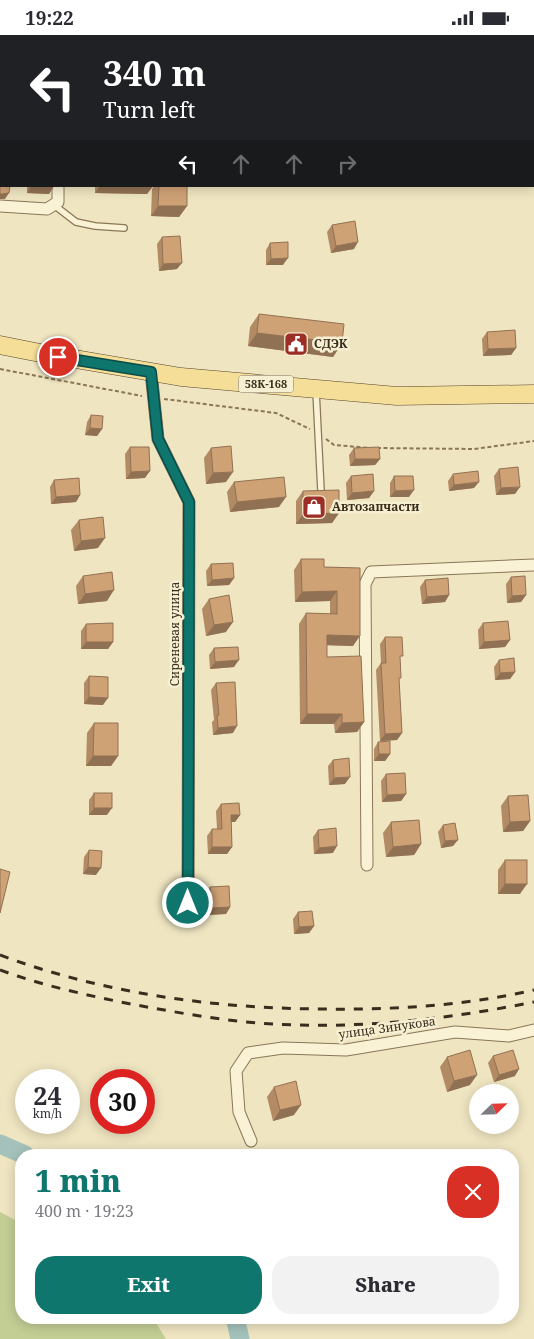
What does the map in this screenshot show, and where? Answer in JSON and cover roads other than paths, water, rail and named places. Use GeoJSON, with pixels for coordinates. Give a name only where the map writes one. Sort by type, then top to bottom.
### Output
{"type":"FeatureCollection","features":[{"type":"Feature","properties":{"kind":"main road","name":"58К-168"},"geometry":{"type":"LineString","coordinates":[[0,345],[181,377],[397,396],[534,394]]}},
{"type":"Feature","properties":{"kind":"street"},"geometry":{"type":"LineString","coordinates":[[0,206],[47,209],[58,202],[58,187]]}},
{"type":"Feature","properties":{"kind":"street","name":"Сиреневая улица"},"geometry":{"type":"LineString","coordinates":[[151,372],[158,439],[189,502],[188,903]]}},
{"type":"Feature","properties":{"kind":"street"},"geometry":{"type":"LineString","coordinates":[[367,865],[364,584],[371,573],[534,565]]}},
{"type":"Feature","properties":{"kind":"street","name":"улица Зинукова"},"geometry":{"type":"LineString","coordinates":[[251,1141],[239,1112],[236,1071],[248,1053],[283,1049],[346,1050],[455,1032],[509,1036],[534,1030]]}},
{"type":"Feature","properties":{"kind":"lane"},"geometry":{"type":"LineString","coordinates":[[54,205],[76,222],[95,226],[124,228]]}},
{"type":"Feature","properties":{"kind":"lane"},"geometry":{"type":"LineString","coordinates":[[316,389],[321,491]]}},
{"type":"Feature","properties":{"kind":"waterway"},"geometry":{"type":"LineString","coordinates":[[0,1144],[15,1151]]}},
{"type":"Feature","properties":{"kind":"waterway"},"geometry":{"type":"LineString","coordinates":[[237,1324],[240,1339]]}},
{"type":"Feature","properties":{"kind":"railway"},"geometry":{"type":"LineString","coordinates":[[0,955],[39,968],[117,989],[198,1001],[278,1008],[400,1008],[481,1000],[534,990]]}},
{"type":"Feature","properties":{"kind":"railway"},"geometry":{"type":"LineString","coordinates":[[0,970],[33,981],[102,998],[187,1014],[257,1023],[307,1025],[372,1024],[437,1018],[534,1002]]}},
{"type":"Feature","properties":{"kind":"place","name":"СДЭК"},"geometry":{"type":"Point","coordinates":[296,344]}},
{"type":"Feature","properties":{"kind":"place","name":"Автозапчасти"},"geometry":{"type":"Point","coordinates":[314,507]}}]}
